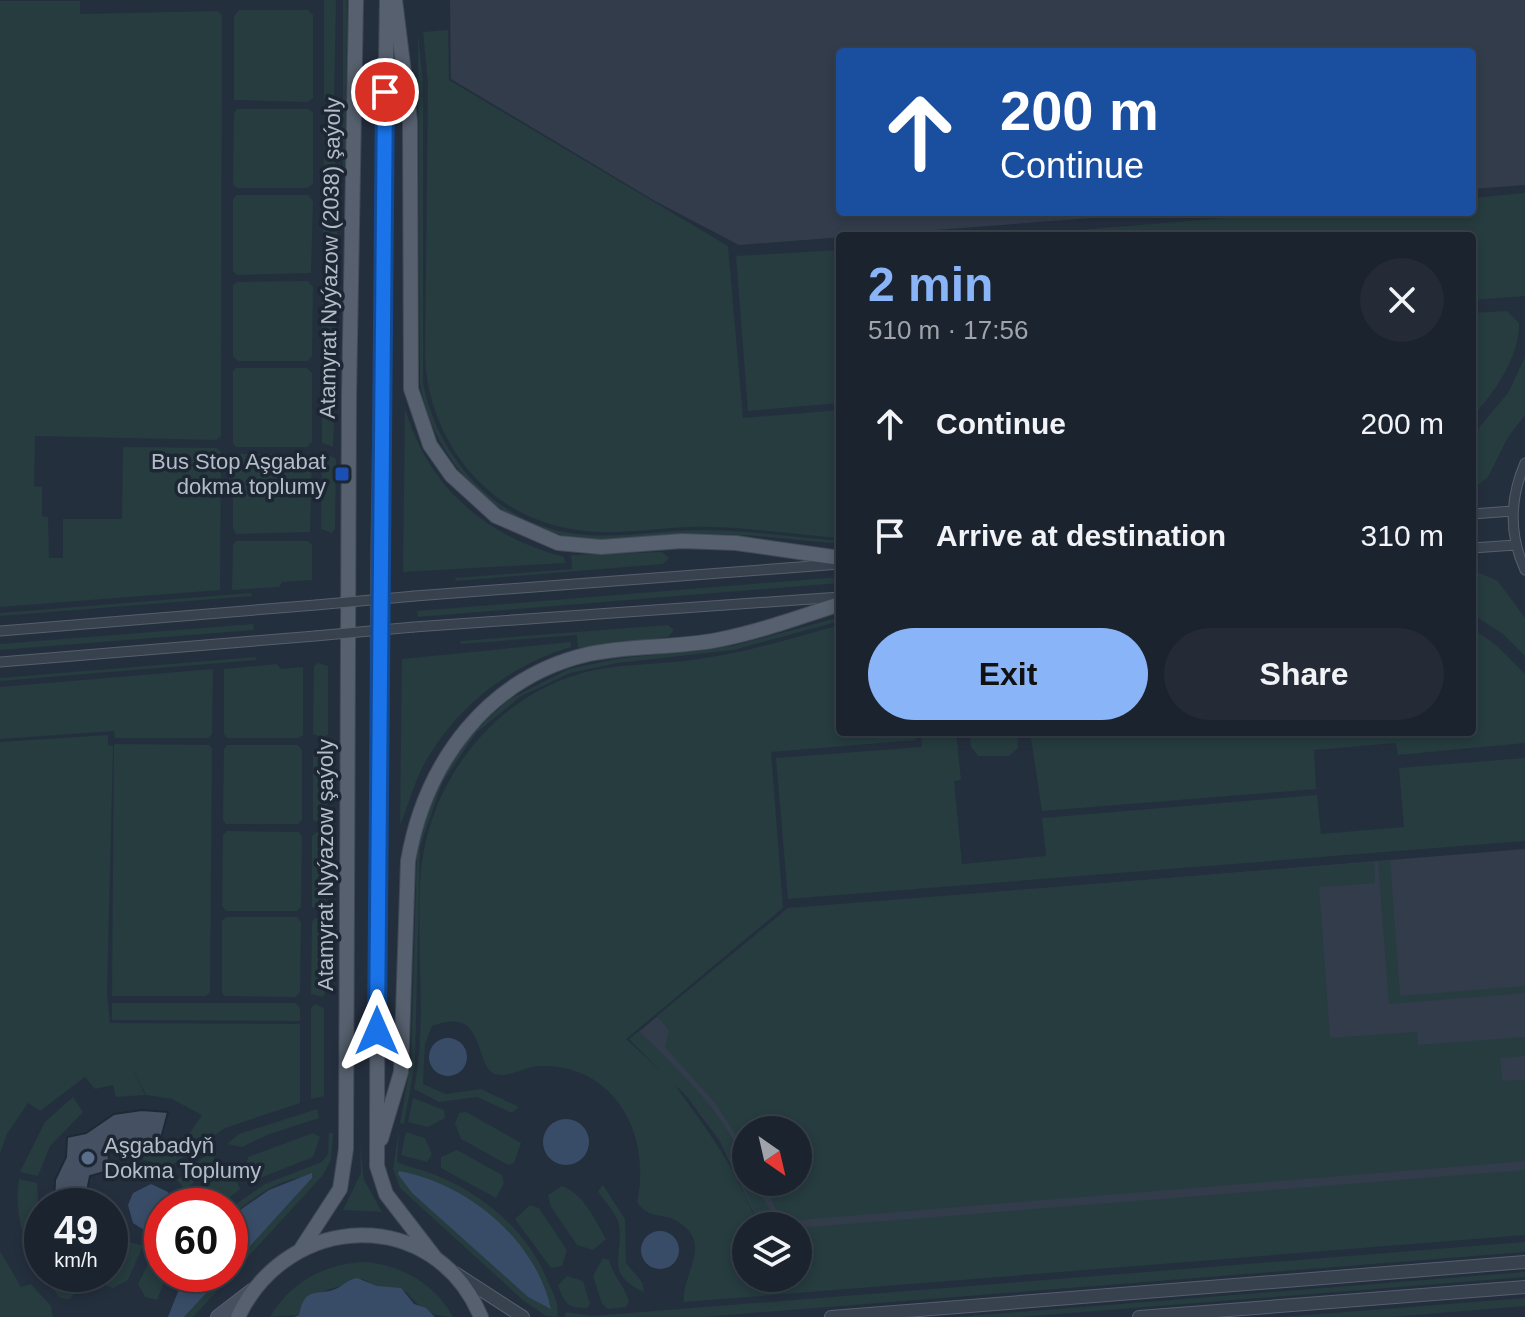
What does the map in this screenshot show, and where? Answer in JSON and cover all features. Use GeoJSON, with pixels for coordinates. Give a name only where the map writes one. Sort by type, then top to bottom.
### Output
{"type":"FeatureCollection","features":[{"type":"Feature","properties":{"kind":"main road","name":"Atamyrat Nyýazow (2038) şaýoly"},"geometry":{"type":"LineString","coordinates":[[348,662],[356,0]]}},
{"type":"Feature","properties":{"kind":"main road"},"geometry":{"type":"LineString","coordinates":[[387,0],[378,659],[377,1151],[378,1176],[386,1194],[436,1259]]}},
{"type":"Feature","properties":{"kind":"main road"},"geometry":{"type":"LineString","coordinates":[[395,0],[410,121],[411,389],[430,445],[451,475],[496,516],[558,543],[601,547],[682,541],[736,543],[836,560]]}},
{"type":"Feature","properties":{"kind":"main road"},"geometry":{"type":"LineString","coordinates":[[377,1151],[401,1072],[408,861],[414,828],[429,785],[461,735],[484,709],[516,684],[557,663],[593,653],[741,635],[836,605]]}},
{"type":"Feature","properties":{"kind":"main road","name":"Atamyrat Nyýazow şaýoly"},"geometry":{"type":"LineString","coordinates":[[301,1249],[340,1189],[345,1168],[348,662]]}},
{"type":"Feature","properties":{"kind":"main road"},"geometry":{"type":"LineString","coordinates":[[218,1317],[253,1290],[274,1266],[301,1249],[331,1238],[362,1235],[408,1244],[436,1259],[469,1293],[481,1317]]}},
{"type":"Feature","properties":{"kind":"main road"},"geometry":{"type":"LineString","coordinates":[[238,1317],[253,1290]]}},
{"type":"Feature","properties":{"kind":"street"},"geometry":{"type":"LineString","coordinates":[[1525,463],[1513,511],[1516,545],[1525,570]]}},
{"type":"Feature","properties":{"kind":"street"},"geometry":{"type":"LineString","coordinates":[[1476,514],[1513,511]]}},
{"type":"Feature","properties":{"kind":"street"},"geometry":{"type":"LineString","coordinates":[[1476,548],[1516,545]]}},
{"type":"Feature","properties":{"kind":"street"},"geometry":{"type":"LineString","coordinates":[[0,631],[836,561]]}},
{"type":"Feature","properties":{"kind":"street"},"geometry":{"type":"LineString","coordinates":[[0,662],[414,627],[836,597]]}},
{"type":"Feature","properties":{"kind":"street"},"geometry":{"type":"LineString","coordinates":[[831,1317],[1525,1262]]}},
{"type":"Feature","properties":{"kind":"street"},"geometry":{"type":"LineString","coordinates":[[448,1269],[523,1317]]}},
{"type":"Feature","properties":{"kind":"street"},"geometry":{"type":"LineString","coordinates":[[1139,1317],[1525,1287]]}},
{"type":"Feature","properties":{"kind":"shaded area"},"geometry":{"type":"Polygon","coordinates":[[[450,0],[1525,0],[1525,185],[1476,189],[1476,48],[836,48],[836,216],[1119,216],[909,232],[836,232],[836,238],[739,245],[655,201],[451,79],[450,0]]]}},
{"type":"Feature","properties":{"kind":"shaded area"},"geometry":{"type":"Polygon","coordinates":[[[1525,849],[1525,1181],[812,1239],[812,1212],[753,1212],[746,1196],[812,1196],[812,1116],[732,1116],[732,1166],[720,1141],[686,1095],[630,1039],[787,909],[1525,849]]]}},
{"type":"Feature","properties":{"kind":"green space"},"geometry":{"type":"Polygon","coordinates":[[[324,0],[336,0],[334,101],[324,98],[324,0]]]}},
{"type":"Feature","properties":{"kind":"green space"},"geometry":{"type":"Polygon","coordinates":[[[343,0],[347,0],[346,168],[343,168],[343,0]]]}},
{"type":"Feature","properties":{"kind":"green space"},"geometry":{"type":"Polygon","coordinates":[[[0,1],[80,1],[80,14],[218,11],[222,16],[221,436],[216,440],[35,436],[34,486],[42,487],[42,516],[48,517],[49,558],[63,558],[63,519],[122,519],[123,447],[216,448],[221,452],[220,590],[0,607],[0,1]]]}},
{"type":"Feature","properties":{"kind":"green space"},"geometry":{"type":"Polygon","coordinates":[[[239,10],[308,10],[313,15],[313,98],[307,102],[234,100],[234,16],[239,10]]]}},
{"type":"Feature","properties":{"kind":"green space"},"geometry":{"type":"Polygon","coordinates":[[[448,30],[449,80],[728,246],[743,418],[836,410],[836,538],[712,527],[610,532],[577,530],[546,523],[517,510],[492,493],[470,472],[452,447],[438,419],[429,389],[425,357],[428,83],[423,32],[448,30]]]}},
{"type":"Feature","properties":{"kind":"green space"},"geometry":{"type":"Polygon","coordinates":[[[418,35],[423,83],[423,383],[442,438],[458,463],[498,503],[523,518],[549,528],[593,535],[685,530],[735,531],[836,541],[836,544],[724,534],[591,539],[560,534],[530,524],[503,510],[458,469],[428,415],[420,384],[418,35]]]}},
{"type":"Feature","properties":{"kind":"green space"},"geometry":{"type":"Polygon","coordinates":[[[237,109],[309,109],[313,113],[313,184],[307,188],[237,188],[233,184],[234,113],[237,109]]]}},
{"type":"Feature","properties":{"kind":"green space"},"geometry":{"type":"Polygon","coordinates":[[[326,109],[335,113],[336,184],[332,188],[323,184],[326,109]]]}},
{"type":"Feature","properties":{"kind":"green space"},"geometry":{"type":"Polygon","coordinates":[[[1525,193],[1525,296],[1476,300],[1476,232],[1054,232],[1248,216],[1476,216],[1476,198],[1525,193]]]}},
{"type":"Feature","properties":{"kind":"green space"},"geometry":{"type":"Polygon","coordinates":[[[237,195],[308,195],[313,201],[311,273],[237,275],[233,271],[233,199],[237,195]]]}},
{"type":"Feature","properties":{"kind":"green space"},"geometry":{"type":"Polygon","coordinates":[[[326,196],[337,200],[337,270],[333,274],[323,270],[323,200],[326,196]]]}},
{"type":"Feature","properties":{"kind":"green space"},"geometry":{"type":"Polygon","coordinates":[[[836,250],[836,403],[748,411],[736,256],[836,250]]]}},
{"type":"Feature","properties":{"kind":"green space"},"geometry":{"type":"Polygon","coordinates":[[[308,281],[313,287],[312,356],[308,361],[238,361],[233,357],[233,285],[237,282],[308,281]]]}},
{"type":"Feature","properties":{"kind":"green space"},"geometry":{"type":"Polygon","coordinates":[[[326,281],[337,286],[336,356],[333,360],[322,356],[322,286],[326,281]]]}},
{"type":"Feature","properties":{"kind":"green space"},"geometry":{"type":"Polygon","coordinates":[[[1507,311],[1519,323],[1510,361],[1497,386],[1476,412],[1476,313],[1507,311]]]}},
{"type":"Feature","properties":{"kind":"green space"},"geometry":{"type":"Polygon","coordinates":[[[1525,357],[1525,415],[1508,437],[1488,477],[1476,487],[1476,431],[1508,393],[1525,357]]]}},
{"type":"Feature","properties":{"kind":"green space"},"geometry":{"type":"Polygon","coordinates":[[[236,368],[307,368],[312,373],[312,442],[307,447],[236,447],[233,443],[233,371],[236,368]]]}},
{"type":"Feature","properties":{"kind":"green space"},"geometry":{"type":"Polygon","coordinates":[[[326,368],[336,371],[333,447],[322,443],[322,371],[326,368]]]}},
{"type":"Feature","properties":{"kind":"green space"},"geometry":{"type":"Polygon","coordinates":[[[405,408],[428,461],[444,484],[464,504],[485,522],[536,548],[564,557],[565,563],[403,572],[405,408]]]}},
{"type":"Feature","properties":{"kind":"green space"},"geometry":{"type":"Polygon","coordinates":[[[236,454],[307,454],[312,459],[310,532],[236,534],[233,528],[233,458],[236,454]]]}},
{"type":"Feature","properties":{"kind":"green space"},"geometry":{"type":"Polygon","coordinates":[[[326,454],[336,459],[335,529],[332,533],[321,529],[322,459],[326,454]]]}},
{"type":"Feature","properties":{"kind":"green space"},"geometry":{"type":"Polygon","coordinates":[[[236,541],[308,541],[312,545],[312,580],[282,582],[279,587],[232,590],[233,545],[236,541]]]}},
{"type":"Feature","properties":{"kind":"green space"},"geometry":{"type":"Polygon","coordinates":[[[662,552],[669,558],[663,564],[456,581],[455,578],[572,569],[571,555],[662,552]]]}},
{"type":"Feature","properties":{"kind":"green space"},"geometry":{"type":"Polygon","coordinates":[[[1476,572],[1498,581],[1525,618],[1525,656],[1503,634],[1476,617],[1476,572]]]}},
{"type":"Feature","properties":{"kind":"green space"},"geometry":{"type":"Polygon","coordinates":[[[836,577],[836,583],[418,617],[417,611],[836,577]]]}},
{"type":"Feature","properties":{"kind":"green space"},"geometry":{"type":"Polygon","coordinates":[[[251,593],[252,596],[0,616],[0,613],[251,593]]]}},
{"type":"Feature","properties":{"kind":"green space"},"geometry":{"type":"Polygon","coordinates":[[[836,618],[836,622],[733,650],[617,663],[570,673],[521,696],[476,733],[442,783],[420,847],[415,1062],[404,1124],[400,1123],[411,1061],[417,847],[438,781],[467,738],[508,700],[569,669],[616,659],[733,646],[836,618]]]}},
{"type":"Feature","properties":{"kind":"green space"},"geometry":{"type":"Polygon","coordinates":[[[253,624],[254,630],[0,650],[0,644],[253,624]]]}},
{"type":"Feature","properties":{"kind":"green space"},"geometry":{"type":"Polygon","coordinates":[[[668,625],[674,630],[668,637],[578,648],[577,635],[461,644],[460,641],[668,625]]]}},
{"type":"Feature","properties":{"kind":"green space"},"geometry":{"type":"Polygon","coordinates":[[[836,626],[836,736],[916,736],[916,740],[771,752],[783,908],[626,1039],[662,1072],[629,1039],[639,1031],[706,1100],[732,1139],[732,1164],[702,1114],[674,1084],[732,1169],[732,1196],[745,1196],[752,1212],[732,1212],[732,1292],[810,1292],[684,1302],[695,1251],[694,1241],[680,1223],[651,1214],[637,1202],[639,1152],[633,1129],[608,1090],[589,1077],[566,1069],[540,1066],[503,1075],[493,1073],[487,1067],[470,1029],[462,1023],[449,1022],[432,1026],[425,1044],[423,1084],[446,1094],[481,1089],[519,1107],[512,1113],[477,1097],[439,1102],[414,1089],[421,1008],[421,871],[427,837],[438,804],[454,773],[474,744],[498,719],[526,698],[556,682],[590,671],[717,656],[836,626]]]}},
{"type":"Feature","properties":{"kind":"green space"},"geometry":{"type":"Polygon","coordinates":[[[1476,631],[1496,645],[1525,674],[1525,743],[1398,755],[1396,743],[1314,750],[1316,789],[1042,811],[1031,736],[1476,736],[1476,631]]]}},
{"type":"Feature","properties":{"kind":"green space"},"geometry":{"type":"Polygon","coordinates":[[[571,642],[571,647],[504,678],[466,709],[422,768],[400,825],[402,659],[571,642]]]}},
{"type":"Feature","properties":{"kind":"green space"},"geometry":{"type":"Polygon","coordinates":[[[256,657],[256,660],[0,681],[0,678],[256,657]]]}},
{"type":"Feature","properties":{"kind":"green space"},"geometry":{"type":"Polygon","coordinates":[[[318,663],[328,666],[328,734],[324,738],[313,734],[314,666],[318,663]]]}},
{"type":"Feature","properties":{"kind":"green space"},"geometry":{"type":"Polygon","coordinates":[[[277,664],[281,669],[303,667],[303,735],[298,738],[227,738],[224,734],[224,669],[277,664]]]}},
{"type":"Feature","properties":{"kind":"green space"},"geometry":{"type":"Polygon","coordinates":[[[213,669],[212,734],[208,738],[115,738],[114,731],[0,739],[0,687],[213,669]]]}},
{"type":"Feature","properties":{"kind":"green space"},"geometry":{"type":"Polygon","coordinates":[[[108,735],[108,745],[113,746],[107,994],[110,1023],[300,1024],[300,1103],[225,1128],[169,1167],[134,1157],[145,1153],[173,1157],[202,1115],[172,1099],[146,1095],[130,1062],[145,1095],[116,1097],[113,1085],[95,1089],[85,1077],[40,1111],[28,1103],[7,1134],[0,1153],[0,742],[108,735]]]}},
{"type":"Feature","properties":{"kind":"green space"},"geometry":{"type":"Polygon","coordinates":[[[921,736],[956,736],[961,780],[954,781],[962,864],[1046,856],[1042,818],[1317,795],[1321,834],[1404,827],[1399,768],[1525,758],[1525,841],[788,899],[776,758],[922,747],[921,736]]]}},
{"type":"Feature","properties":{"kind":"green space"},"geometry":{"type":"Polygon","coordinates":[[[970,736],[1017,736],[1018,748],[1009,756],[978,756],[971,747],[970,736]]]}},
{"type":"Feature","properties":{"kind":"green space"},"geometry":{"type":"Polygon","coordinates":[[[114,744],[209,745],[212,748],[210,992],[206,996],[112,996],[114,744]]]}},
{"type":"Feature","properties":{"kind":"green space"},"geometry":{"type":"Polygon","coordinates":[[[227,745],[298,745],[302,750],[302,820],[298,824],[226,824],[223,820],[224,749],[227,745]]]}},
{"type":"Feature","properties":{"kind":"green space"},"geometry":{"type":"Polygon","coordinates":[[[318,746],[327,750],[327,820],[323,824],[313,820],[313,750],[318,746]]]}},
{"type":"Feature","properties":{"kind":"green space"},"geometry":{"type":"Polygon","coordinates":[[[227,831],[298,832],[302,836],[301,907],[297,911],[226,911],[222,906],[223,835],[227,831]]]}},
{"type":"Feature","properties":{"kind":"green space"},"geometry":{"type":"Polygon","coordinates":[[[317,832],[327,836],[326,907],[323,910],[312,907],[312,836],[317,832]]]}},
{"type":"Feature","properties":{"kind":"green space"},"geometry":{"type":"Polygon","coordinates":[[[1390,860],[1400,996],[1525,986],[1525,993],[1389,1004],[1378,861],[1390,860]]]}},
{"type":"Feature","properties":{"kind":"green space"},"geometry":{"type":"Polygon","coordinates":[[[1374,862],[1375,883],[1319,887],[1330,1038],[1417,1032],[1418,1045],[1525,1037],[1525,1056],[1500,1058],[1502,1081],[1525,1080],[1525,1161],[812,1219],[812,1212],[781,1212],[770,1196],[812,1196],[812,1116],[732,1116],[732,1129],[716,1104],[665,1047],[669,1030],[657,1016],[788,908],[1374,862]]]}},
{"type":"Feature","properties":{"kind":"green space"},"geometry":{"type":"Polygon","coordinates":[[[226,917],[297,917],[301,922],[300,992],[296,997],[225,996],[222,993],[222,921],[226,917]]]}},
{"type":"Feature","properties":{"kind":"green space"},"geometry":{"type":"Polygon","coordinates":[[[315,918],[326,922],[325,994],[322,997],[311,994],[312,922],[315,918]]]}},
{"type":"Feature","properties":{"kind":"green space"},"geometry":{"type":"Polygon","coordinates":[[[112,1003],[296,1003],[300,1008],[300,1021],[112,1020],[112,1003]]]}},
{"type":"Feature","properties":{"kind":"green space"},"geometry":{"type":"Polygon","coordinates":[[[315,1004],[324,1008],[324,1096],[311,1099],[311,1008],[315,1004]]]}},
{"type":"Feature","properties":{"kind":"green space"},"geometry":{"type":"Polygon","coordinates":[[[73,1097],[83,1112],[50,1146],[38,1176],[20,1172],[45,1122],[73,1097]]]}},
{"type":"Feature","properties":{"kind":"green space"},"geometry":{"type":"Polygon","coordinates":[[[413,1098],[444,1110],[445,1118],[428,1127],[408,1122],[413,1098]]]}},
{"type":"Feature","properties":{"kind":"green space"},"geometry":{"type":"Polygon","coordinates":[[[317,1109],[319,1118],[267,1135],[242,1147],[227,1144],[239,1134],[317,1109]]]}},
{"type":"Feature","properties":{"kind":"green space"},"geometry":{"type":"Polygon","coordinates":[[[466,1112],[521,1143],[514,1163],[508,1165],[461,1139],[455,1123],[459,1113],[466,1112]]]}},
{"type":"Feature","properties":{"kind":"green space"},"geometry":{"type":"Polygon","coordinates":[[[399,1131],[397,1162],[456,1184],[489,1205],[518,1232],[540,1264],[556,1299],[557,1317],[546,1316],[524,1301],[400,1188],[393,1169],[399,1131]],[[399,1171],[412,1193],[528,1297],[551,1307],[528,1258],[512,1237],[472,1203],[425,1179],[399,1171]]]}},
{"type":"Feature","properties":{"kind":"green space"},"geometry":{"type":"Polygon","coordinates":[[[406,1132],[425,1138],[432,1154],[427,1162],[401,1155],[406,1132]]]}},
{"type":"Feature","properties":{"kind":"green space"},"geometry":{"type":"Polygon","coordinates":[[[313,1133],[320,1137],[313,1157],[250,1182],[244,1172],[248,1157],[313,1133]]]}},
{"type":"Feature","properties":{"kind":"green space"},"geometry":{"type":"Polygon","coordinates":[[[329,1133],[333,1133],[331,1159],[323,1175],[248,1257],[248,1248],[312,1178],[279,1184],[248,1203],[248,1196],[265,1184],[322,1162],[328,1154],[329,1133]]]}},
{"type":"Feature","properties":{"kind":"green space"},"geometry":{"type":"Polygon","coordinates":[[[360,1145],[364,1180],[382,1212],[343,1210],[361,1173],[360,1145]]]}},
{"type":"Feature","properties":{"kind":"green space"},"geometry":{"type":"Polygon","coordinates":[[[215,1147],[214,1165],[187,1188],[183,1188],[177,1180],[215,1147]]]}},
{"type":"Feature","properties":{"kind":"green space"},"geometry":{"type":"Polygon","coordinates":[[[457,1150],[502,1175],[504,1183],[496,1198],[441,1168],[441,1157],[457,1150]]]}},
{"type":"Feature","properties":{"kind":"green space"},"geometry":{"type":"Polygon","coordinates":[[[1525,1170],[1525,1235],[812,1292],[812,1227],[1525,1170]]]}},
{"type":"Feature","properties":{"kind":"green space"},"geometry":{"type":"Polygon","coordinates":[[[220,1175],[235,1178],[240,1188],[205,1188],[220,1175]]]}},
{"type":"Feature","properties":{"kind":"green space"},"geometry":{"type":"Polygon","coordinates":[[[19,1179],[37,1183],[37,1188],[24,1188],[24,1236],[19,1213],[19,1179]]]}},
{"type":"Feature","properties":{"kind":"green space"},"geometry":{"type":"Polygon","coordinates":[[[603,1185],[625,1219],[626,1263],[642,1282],[644,1292],[631,1285],[619,1271],[619,1225],[598,1191],[603,1185]]]}},
{"type":"Feature","properties":{"kind":"green space"},"geometry":{"type":"Polygon","coordinates":[[[562,1186],[583,1201],[606,1239],[593,1250],[577,1245],[551,1207],[548,1195],[562,1186]]]}},
{"type":"Feature","properties":{"kind":"green space"},"geometry":{"type":"Polygon","coordinates":[[[747,1196],[762,1196],[771,1212],[754,1212],[747,1196]]]}},
{"type":"Feature","properties":{"kind":"green space"},"geometry":{"type":"Polygon","coordinates":[[[530,1205],[539,1208],[567,1250],[562,1266],[551,1268],[515,1219],[530,1205]]]}},
{"type":"Feature","properties":{"kind":"green space"},"geometry":{"type":"Polygon","coordinates":[[[130,1242],[143,1246],[128,1280],[130,1242]]]}},
{"type":"Feature","properties":{"kind":"green space"},"geometry":{"type":"Polygon","coordinates":[[[1525,1242],[1525,1252],[702,1317],[565,1317],[566,1312],[592,1316],[1525,1242]]]}},
{"type":"Feature","properties":{"kind":"green space"},"geometry":{"type":"Polygon","coordinates":[[[0,1251],[21,1287],[24,1286],[24,1292],[38,1292],[51,1306],[53,1317],[0,1317],[0,1251]]]}},
{"type":"Feature","properties":{"kind":"green space"},"geometry":{"type":"Polygon","coordinates":[[[603,1258],[609,1260],[625,1291],[629,1302],[626,1307],[608,1309],[602,1304],[593,1276],[603,1258]]]}},
{"type":"Feature","properties":{"kind":"green space"},"geometry":{"type":"Polygon","coordinates":[[[367,1262],[394,1268],[428,1286],[453,1317],[426,1310],[406,1292],[377,1287],[363,1279],[327,1290],[301,1307],[299,1315],[270,1317],[288,1293],[311,1276],[338,1266],[367,1262]]]}},
{"type":"Feature","properties":{"kind":"green space"},"geometry":{"type":"Polygon","coordinates":[[[144,1272],[144,1292],[160,1292],[157,1300],[145,1297],[138,1284],[144,1272]]]}},
{"type":"Feature","properties":{"kind":"green space"},"geometry":{"type":"Polygon","coordinates":[[[1525,1272],[1525,1277],[1019,1317],[955,1317],[1525,1272]]]}},
{"type":"Feature","properties":{"kind":"green space"},"geometry":{"type":"Polygon","coordinates":[[[567,1276],[583,1281],[590,1304],[587,1308],[575,1307],[565,1300],[558,1285],[567,1276]]]}},
{"type":"Feature","properties":{"kind":"green space"},"geometry":{"type":"Polygon","coordinates":[[[56,1292],[76,1292],[70,1299],[60,1298],[56,1292]]]}},
{"type":"Feature","properties":{"kind":"green space"},"geometry":{"type":"Polygon","coordinates":[[[207,1292],[216,1292],[193,1317],[184,1317],[207,1292]]]}},
{"type":"Feature","properties":{"kind":"green space"},"geometry":{"type":"Polygon","coordinates":[[[1525,1298],[1525,1306],[1390,1317],[1281,1317],[1525,1298]]]}},
{"type":"Feature","properties":{"kind":"water"},"geometry":{"type":"Polygon","coordinates":[[[448,1038],[462,1043],[467,1057],[462,1071],[448,1076],[434,1071],[429,1057],[434,1043],[448,1038]]]}},
{"type":"Feature","properties":{"kind":"water"},"geometry":{"type":"Polygon","coordinates":[[[566,1119],[582,1126],[589,1142],[582,1158],[566,1165],[550,1158],[543,1142],[550,1126],[566,1119]]]}},
{"type":"Feature","properties":{"kind":"water"},"geometry":{"type":"Polygon","coordinates":[[[399,1171],[449,1188],[495,1219],[530,1260],[543,1284],[551,1309],[528,1297],[412,1193],[399,1171]]]}},
{"type":"Feature","properties":{"kind":"water"},"geometry":{"type":"Polygon","coordinates":[[[312,1173],[312,1178],[248,1248],[248,1205],[269,1190],[312,1173]]]}},
{"type":"Feature","properties":{"kind":"water"},"geometry":{"type":"Polygon","coordinates":[[[151,1184],[160,1188],[144,1188],[144,1230],[133,1223],[128,1205],[133,1193],[151,1184]]]}},
{"type":"Feature","properties":{"kind":"water"},"geometry":{"type":"Polygon","coordinates":[[[660,1231],[674,1236],[679,1250],[674,1264],[660,1269],[646,1264],[641,1250],[646,1236],[660,1231]]]}},
{"type":"Feature","properties":{"kind":"water"},"geometry":{"type":"Polygon","coordinates":[[[357,1278],[377,1286],[401,1288],[414,1304],[426,1308],[435,1317],[294,1317],[299,1315],[308,1296],[333,1290],[357,1278]]]}},
{"type":"Feature","properties":{"kind":"water"},"geometry":{"type":"Polygon","coordinates":[[[178,1292],[207,1292],[184,1317],[168,1317],[178,1292]]]}},
{"type":"Feature","properties":{"kind":"building","name":"Aşgabadyň Dokma Toplumy"},"geometry":{"type":"Polygon","coordinates":[[[142,1110],[168,1112],[160,1142],[134,1142],[109,1153],[108,1171],[90,1176],[88,1188],[55,1188],[55,1180],[66,1157],[67,1137],[86,1133],[114,1114],[142,1110]]]}},
{"type":"Feature","properties":{"kind":"place","name":"Bus Stop Aşgabat dokma toplumy"},"geometry":{"type":"Point","coordinates":[342,474]}},
{"type":"Feature","properties":{"kind":"place","name":"Aşgabadyň Dokma Toplumy"},"geometry":{"type":"Point","coordinates":[88,1158]}},
{"type":"Feature","properties":{"kind":"route"},"geometry":{"type":"LineString","coordinates":[[377,1031],[378,573],[385,92]]}}]}
